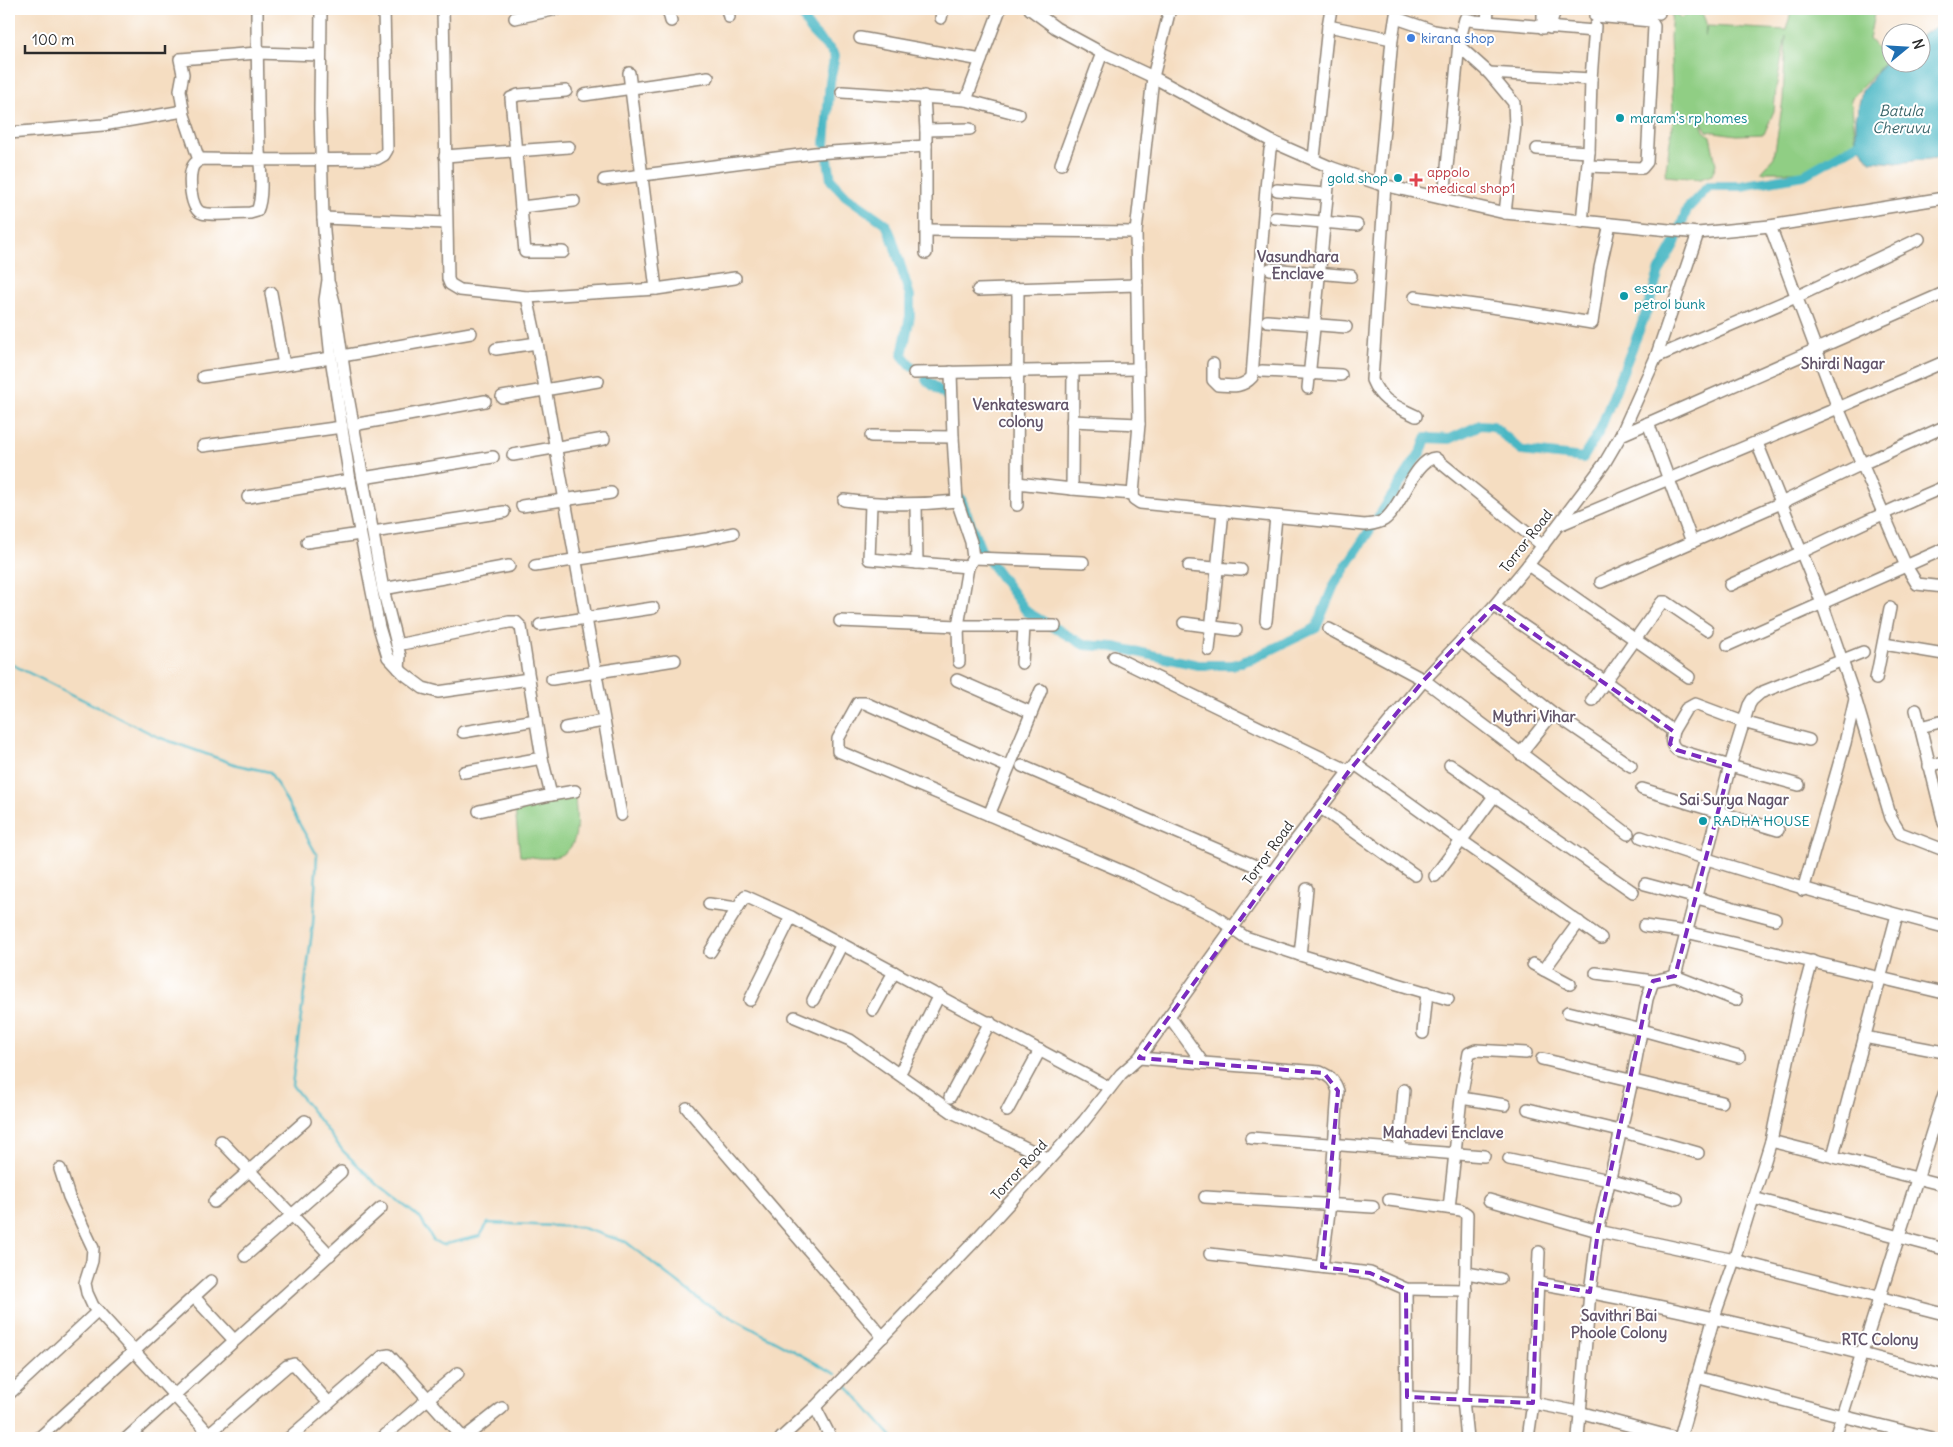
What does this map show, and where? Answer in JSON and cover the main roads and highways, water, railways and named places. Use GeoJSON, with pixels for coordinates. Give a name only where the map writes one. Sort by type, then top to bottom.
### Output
{"type":"FeatureCollection","features":[{"type":"Feature","properties":{"kind":"water","name":"Batula Cheruvu"},"geometry":{"type":"Polygon","coordinates":[[[1944,26],[1944,157],[1898,163],[1870,161],[1856,142],[1856,118],[1862,91],[1880,68],[1880,72],[1930,72],[1930,30],[1944,26]]]}},
{"type":"Feature","properties":{"kind":"waterway"},"geometry":{"type":"LineString","coordinates":[[803,9],[806,23],[810,29],[835,55],[830,81],[825,144]]}},
{"type":"Feature","properties":{"kind":"waterway"},"geometry":{"type":"LineString","coordinates":[[961,499],[981,550],[1027,612],[1084,645],[1114,647],[1198,665],[1233,665],[1254,658],[1316,628],[1334,585],[1422,450],[1426,438],[1450,439],[1480,425],[1493,426],[1522,451],[1583,458],[1599,432],[1646,313],[1659,272],[1675,243],[1687,209],[1709,186],[1741,186],[1804,175],[1865,140]]}},
{"type":"Feature","properties":{"kind":"waterway"},"geometry":{"type":"LineString","coordinates":[[828,160],[831,180],[846,196],[886,224],[892,238],[910,296],[910,316],[902,355],[911,366]]}},
{"type":"Feature","properties":{"kind":"waterway"},"geometry":{"type":"LineString","coordinates":[[926,380],[949,398],[951,408]]}},
{"type":"Feature","properties":{"kind":"waterway"},"geometry":{"type":"LineString","coordinates":[[9,663],[158,737],[237,765],[270,772],[317,855],[313,924],[292,1085],[343,1151],[378,1185],[420,1218],[433,1240],[442,1245],[480,1236],[488,1223],[579,1227],[626,1242],[701,1301],[836,1374]]}},
{"type":"Feature","properties":{"kind":"waterway"},"geometry":{"type":"LineString","coordinates":[[847,1386],[893,1438]]}},
{"type":"Feature","properties":{"kind":"place","name":"kirana shop"},"geometry":{"type":"Point","coordinates":[1411,38]}},
{"type":"Feature","properties":{"kind":"place","name":"maram's rp homes"},"geometry":{"type":"Point","coordinates":[1620,118]}},
{"type":"Feature","properties":{"kind":"place","name":"gold shop"},"geometry":{"type":"Point","coordinates":[1398,178]}},
{"type":"Feature","properties":{"kind":"place","name":"appolo medical shop1"},"geometry":{"type":"Point","coordinates":[1416,180]}},
{"type":"Feature","properties":{"kind":"place","name":"essar petrol bunk"},"geometry":{"type":"Point","coordinates":[1624,296]}},
{"type":"Feature","properties":{"kind":"place","name":"RADHA HOUSE"},"geometry":{"type":"Point","coordinates":[1703,821]}},
{"type":"Feature","properties":{"kind":"district","name":"Vasundhara Enclave"},"geometry":{"type":"Point","coordinates":[1298,264]}},
{"type":"Feature","properties":{"kind":"district","name":"Shirdi Nagar"},"geometry":{"type":"Point","coordinates":[1843,363]}},
{"type":"Feature","properties":{"kind":"district","name":"Venkateswara colony"},"geometry":{"type":"Point","coordinates":[1021,412]}},
{"type":"Feature","properties":{"kind":"district","name":"Mythri Vihar"},"geometry":{"type":"Point","coordinates":[1534,716]}},
{"type":"Feature","properties":{"kind":"district","name":"Sai Surya Nagar"},"geometry":{"type":"Point","coordinates":[1734,799]}},
{"type":"Feature","properties":{"kind":"district","name":"Mahadevi Enclave"},"geometry":{"type":"Point","coordinates":[1443,1132]}},
{"type":"Feature","properties":{"kind":"district","name":"Savithri Bai Phoole Colony"},"geometry":{"type":"Point","coordinates":[1619,1324]}},
{"type":"Feature","properties":{"kind":"district","name":"RTC Colony"},"geometry":{"type":"Point","coordinates":[1880,1339]}}]}
